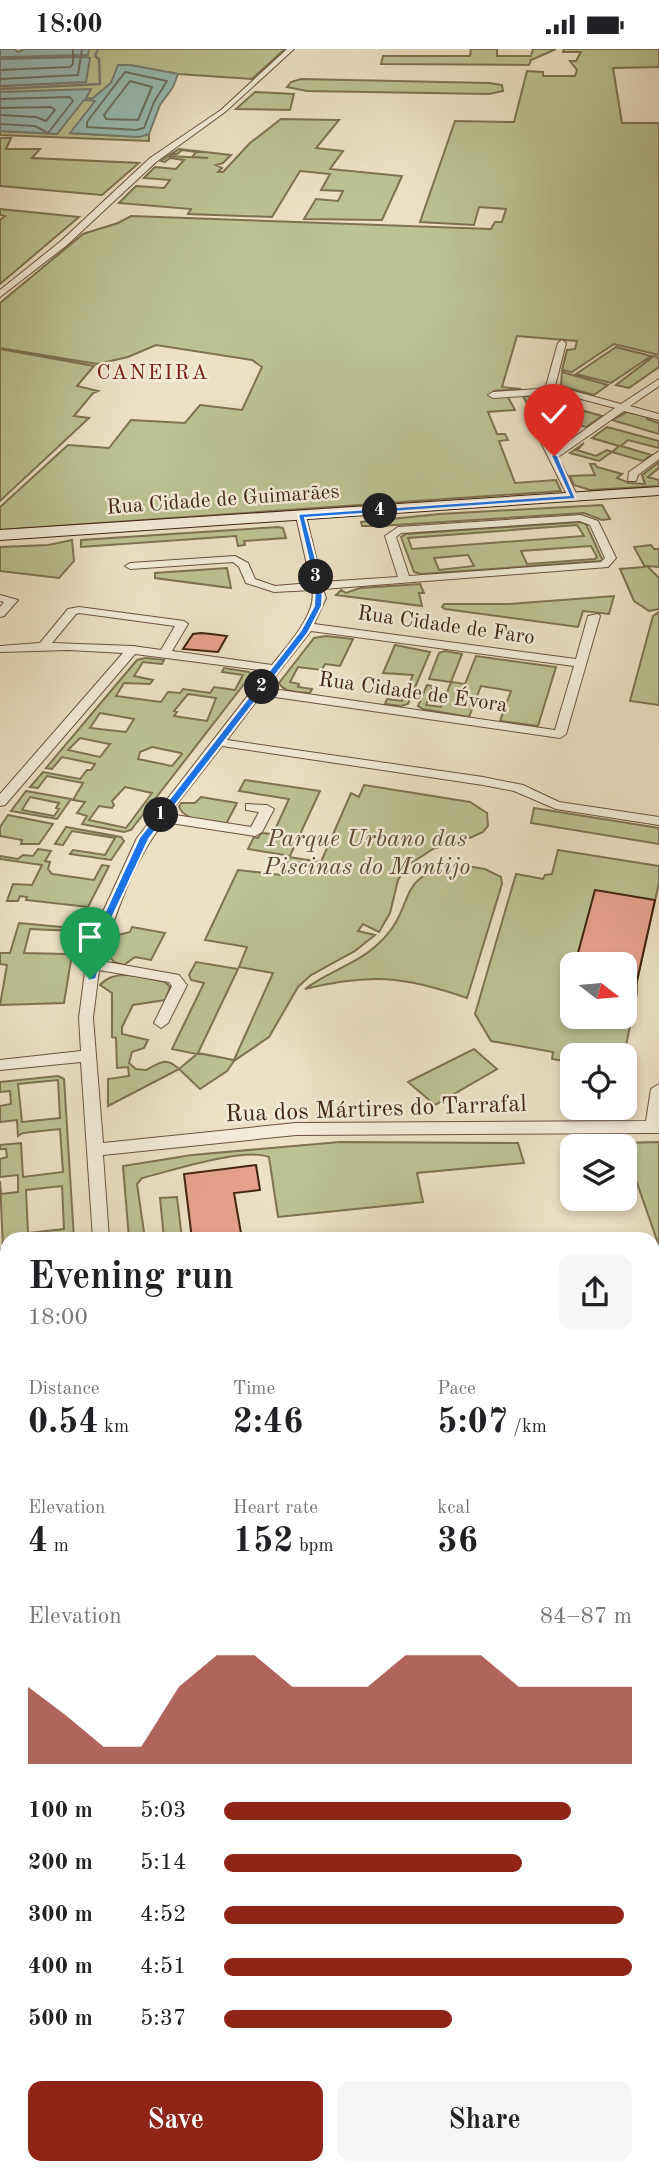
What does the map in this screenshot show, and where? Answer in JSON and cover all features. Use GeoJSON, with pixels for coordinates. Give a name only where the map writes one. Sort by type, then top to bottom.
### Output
{"type":"FeatureCollection","features":[{"type":"Feature","properties":{"kind":"main road","name":"Rua Cidade de Guimarães"},"geometry":{"type":"LineString","coordinates":[[0,535],[659,491]]}},
{"type":"Feature","properties":{"kind":"street"},"geometry":{"type":"LineString","coordinates":[[0,294],[64,243],[153,160],[223,111],[291,49]]}},
{"type":"Feature","properties":{"kind":"street"},"geometry":{"type":"LineString","coordinates":[[550,388],[562,343]]}},
{"type":"Feature","properties":{"kind":"street"},"geometry":{"type":"LineString","coordinates":[[554,456],[659,382]]}},
{"type":"Feature","properties":{"kind":"street"},"geometry":{"type":"LineString","coordinates":[[493,395],[539,392],[550,388],[659,417]]}},
{"type":"Feature","properties":{"kind":"street"},"geometry":{"type":"LineString","coordinates":[[533,416],[573,497]]}},
{"type":"Feature","properties":{"kind":"street"},"geometry":{"type":"LineString","coordinates":[[632,479],[633,474],[659,454]]}},
{"type":"Feature","properties":{"kind":"street"},"geometry":{"type":"LineString","coordinates":[[100,1232],[87,1056],[86,1018],[93,964],[108,916],[144,838],[308,627],[320,598],[301,516]]}},
{"type":"Feature","properties":{"kind":"street"},"geometry":{"type":"LineString","coordinates":[[130,566],[235,559],[244,565],[250,581],[264,588],[319,587],[405,581],[604,565],[611,558],[594,523],[581,518],[398,530],[390,536],[405,581]]}},
{"type":"Feature","properties":{"kind":"street"},"geometry":{"type":"LineString","coordinates":[[0,598],[12,600],[0,614]]}},
{"type":"Feature","properties":{"kind":"street"},"geometry":{"type":"LineString","coordinates":[[44,646],[72,611],[79,610],[182,624],[165,653]]}},
{"type":"Feature","properties":{"kind":"street"},"geometry":{"type":"LineString","coordinates":[[580,663],[594,616]]}},
{"type":"Feature","properties":{"kind":"street","name":"Rua Cidade de Faro"},"geometry":{"type":"LineString","coordinates":[[308,627],[580,663]]}},
{"type":"Feature","properties":{"kind":"street"},"geometry":{"type":"LineString","coordinates":[[0,649],[44,646],[133,649],[275,670]]}},
{"type":"Feature","properties":{"kind":"street"},"geometry":{"type":"LineString","coordinates":[[0,802],[133,649]]}},
{"type":"Feature","properties":{"kind":"street","name":"Rua Cidade de Évora"},"geometry":{"type":"LineString","coordinates":[[259,691],[560,734],[580,663]]}},
{"type":"Feature","properties":{"kind":"street"},"geometry":{"type":"LineString","coordinates":[[218,742],[483,781],[517,788],[556,805],[659,821]]}},
{"type":"Feature","properties":{"kind":"street"},"geometry":{"type":"LineString","coordinates":[[160,817],[255,832],[267,809],[251,807]]}},
{"type":"Feature","properties":{"kind":"street"},"geometry":{"type":"LineString","coordinates":[[93,964],[174,978],[180,985],[160,1023]]}},
{"type":"Feature","properties":{"kind":"street"},"geometry":{"type":"LineString","coordinates":[[0,1065],[87,1056]]}},
{"type":"Feature","properties":{"kind":"street"},"geometry":{"type":"LineString","coordinates":[[656,1127],[659,1089]]}},
{"type":"Feature","properties":{"kind":"street","name":"Rua dos Mártires do Tarrafal"},"geometry":{"type":"LineString","coordinates":[[94,1150],[296,1129],[656,1127]]}},
{"type":"Feature","properties":{"kind":"green space"},"geometry":{"type":"Polygon","coordinates":[[[87,49],[285,49],[252,79],[178,74],[130,65],[116,74],[111,83],[92,99],[86,98],[0,129],[0,86],[86,82],[86,57],[46,58],[0,75],[4,60],[0,57],[87,55],[87,49]]]}},
{"type":"Feature","properties":{"kind":"green space"},"geometry":{"type":"Polygon","coordinates":[[[471,49],[497,49],[497,56],[531,56],[533,49],[556,49],[531,60],[529,65],[381,64],[383,56],[470,56],[471,49]]]}},
{"type":"Feature","properties":{"kind":"green space"},"geometry":{"type":"Polygon","coordinates":[[[564,49],[659,49],[659,67],[613,68],[622,123],[659,123],[659,355],[614,344],[572,372],[562,370],[567,350],[575,349],[577,341],[517,336],[502,387],[521,389],[494,391],[492,397],[508,397],[515,410],[488,412],[497,434],[505,434],[508,440],[499,441],[515,483],[556,480],[561,491],[0,530],[0,507],[68,445],[109,448],[131,420],[185,423],[200,405],[242,410],[262,367],[252,360],[156,345],[128,357],[97,364],[0,348],[0,303],[83,234],[131,216],[491,229],[495,222],[502,222],[506,209],[479,207],[474,225],[420,222],[455,121],[514,122],[527,71],[543,72],[543,76],[575,76],[577,70],[570,61],[576,61],[581,52],[563,52],[564,49]]]}},
{"type":"Feature","properties":{"kind":"green space"},"geometry":{"type":"Polygon","coordinates":[[[301,79],[490,83],[502,85],[503,91],[489,94],[307,91],[287,87],[291,82],[301,79]]]}},
{"type":"Feature","properties":{"kind":"green space"},"geometry":{"type":"Polygon","coordinates":[[[255,92],[294,94],[290,110],[236,109],[255,92]]]}},
{"type":"Feature","properties":{"kind":"green space"},"geometry":{"type":"Polygon","coordinates":[[[83,100],[96,100],[71,133],[139,137],[149,134],[149,141],[0,135],[0,131],[57,134],[83,100]]]}},
{"type":"Feature","properties":{"kind":"green space"},"geometry":{"type":"Polygon","coordinates":[[[281,119],[339,120],[316,148],[343,151],[330,169],[402,176],[382,220],[304,219],[316,199],[338,201],[343,191],[321,190],[330,174],[300,171],[272,217],[188,214],[191,209],[119,203],[136,186],[164,188],[170,180],[144,178],[155,167],[176,169],[184,160],[170,158],[165,162],[161,161],[168,156],[208,158],[192,157],[196,152],[182,150],[171,154],[179,149],[231,155],[223,163],[216,165],[222,168],[218,172],[223,172],[250,143],[281,119]]]}},
{"type":"Feature","properties":{"kind":"green space"},"geometry":{"type":"Polygon","coordinates":[[[0,138],[11,138],[6,149],[40,149],[32,158],[139,163],[102,195],[0,186],[0,138]]]}},
{"type":"Feature","properties":{"kind":"green space"},"geometry":{"type":"Polygon","coordinates":[[[0,209],[79,217],[0,284],[0,220],[5,216],[0,215],[0,209]]]}},
{"type":"Feature","properties":{"kind":"green space"},"geometry":{"type":"Polygon","coordinates":[[[616,347],[651,356],[611,383],[576,374],[616,347]]]}},
{"type":"Feature","properties":{"kind":"green space"},"geometry":{"type":"Polygon","coordinates":[[[0,349],[94,366],[77,386],[98,391],[93,393],[74,416],[89,418],[0,501],[0,349]]]}},
{"type":"Feature","properties":{"kind":"green space"},"geometry":{"type":"Polygon","coordinates":[[[654,356],[659,358],[659,367],[629,388],[616,385],[654,356]]]}},
{"type":"Feature","properties":{"kind":"green space"},"geometry":{"type":"Polygon","coordinates":[[[562,372],[608,385],[594,395],[561,386],[562,372]]]}},
{"type":"Feature","properties":{"kind":"green space"},"geometry":{"type":"Polygon","coordinates":[[[555,395],[576,398],[566,406],[602,416],[586,427],[561,420],[557,427],[543,422],[556,411],[546,408],[531,411],[523,396],[539,396],[545,406],[561,405],[555,395]]]}},
{"type":"Feature","properties":{"kind":"green space"},"geometry":{"type":"Polygon","coordinates":[[[627,412],[649,417],[647,419],[659,423],[659,434],[612,420],[627,412]]]}},
{"type":"Feature","properties":{"kind":"green space"},"geometry":{"type":"Polygon","coordinates":[[[607,427],[659,441],[659,448],[628,440],[621,446],[651,455],[643,461],[612,452],[619,446],[592,438],[607,427]]]}},
{"type":"Feature","properties":{"kind":"green space"},"geometry":{"type":"Polygon","coordinates":[[[584,443],[577,450],[596,456],[607,450],[612,452],[599,461],[570,453],[584,443]]]}},
{"type":"Feature","properties":{"kind":"green space"},"geometry":{"type":"Polygon","coordinates":[[[659,462],[659,468],[648,477],[659,480],[659,486],[590,490],[574,485],[570,476],[595,475],[590,464],[595,464],[597,467],[622,474],[617,478],[629,483],[645,484],[642,475],[659,462]]]}},
{"type":"Feature","properties":{"kind":"green space"},"geometry":{"type":"Polygon","coordinates":[[[602,505],[610,519],[602,520],[584,513],[379,526],[362,526],[361,522],[440,514],[602,505]]]}},
{"type":"Feature","properties":{"kind":"green space"},"geometry":{"type":"Polygon","coordinates":[[[581,522],[586,524],[603,561],[421,574],[414,572],[401,537],[406,534],[581,522]],[[577,525],[408,538],[412,549],[584,536],[577,525]],[[591,546],[521,551],[527,564],[597,557],[591,546]],[[468,555],[434,558],[439,570],[474,566],[468,555]]]}},
{"type":"Feature","properties":{"kind":"green space"},"geometry":{"type":"Polygon","coordinates":[[[283,528],[286,538],[244,541],[245,545],[238,546],[236,536],[81,547],[81,540],[283,528]]]}},
{"type":"Feature","properties":{"kind":"green space"},"geometry":{"type":"Polygon","coordinates":[[[72,540],[74,561],[59,578],[0,571],[0,547],[48,545],[72,540]]]}},
{"type":"Feature","properties":{"kind":"green space"},"geometry":{"type":"Polygon","coordinates":[[[651,545],[654,549],[659,549],[659,567],[647,566],[659,578],[659,609],[649,611],[634,601],[620,569],[645,567],[634,547],[651,545]]]}},
{"type":"Feature","properties":{"kind":"green space"},"geometry":{"type":"Polygon","coordinates":[[[227,568],[231,588],[155,578],[155,573],[227,568]]]}},
{"type":"Feature","properties":{"kind":"green space"},"geometry":{"type":"Polygon","coordinates":[[[420,584],[424,593],[419,593],[422,606],[336,595],[341,590],[346,593],[360,588],[420,584]]]}},
{"type":"Feature","properties":{"kind":"green space"},"geometry":{"type":"Polygon","coordinates":[[[614,596],[609,614],[583,611],[578,627],[442,607],[444,604],[509,604],[614,596]]]}},
{"type":"Feature","properties":{"kind":"green space"},"geometry":{"type":"Polygon","coordinates":[[[659,612],[659,705],[630,701],[653,616],[659,612]]]}},
{"type":"Feature","properties":{"kind":"green space"},"geometry":{"type":"Polygon","coordinates":[[[326,636],[353,639],[340,666],[325,664],[322,670],[298,667],[290,682],[299,684],[298,687],[312,689],[310,693],[284,689],[279,683],[314,638],[326,636]]]}},
{"type":"Feature","properties":{"kind":"green space"},"geometry":{"type":"Polygon","coordinates":[[[395,645],[430,652],[408,704],[401,706],[385,704],[387,699],[402,701],[413,675],[383,673],[395,645]]]}},
{"type":"Feature","properties":{"kind":"green space"},"geometry":{"type":"Polygon","coordinates":[[[445,651],[462,654],[451,682],[429,679],[439,653],[445,651]]]}},
{"type":"Feature","properties":{"kind":"green space"},"geometry":{"type":"Polygon","coordinates":[[[476,656],[556,667],[538,726],[500,721],[511,691],[481,686],[469,717],[418,706],[427,685],[433,686],[426,705],[441,707],[451,682],[465,684],[476,656]]]}},
{"type":"Feature","properties":{"kind":"green space"},"geometry":{"type":"Polygon","coordinates":[[[137,660],[164,660],[162,664],[143,662],[134,676],[153,680],[150,684],[124,683],[116,696],[161,702],[168,692],[180,693],[183,689],[210,693],[214,687],[235,690],[243,675],[222,672],[224,668],[249,672],[251,675],[131,830],[124,832],[82,824],[87,816],[77,813],[85,802],[73,800],[83,783],[47,776],[38,788],[30,787],[43,772],[80,779],[87,770],[91,770],[95,764],[62,757],[52,769],[46,768],[137,660]],[[188,694],[174,711],[177,712],[174,716],[207,721],[216,698],[188,694]],[[100,713],[90,728],[126,732],[134,719],[100,713]],[[80,738],[68,750],[100,757],[110,744],[80,738]],[[152,747],[140,752],[138,759],[172,766],[182,754],[152,747]],[[125,787],[112,801],[112,808],[99,806],[89,820],[126,828],[152,793],[125,787]]]}},
{"type":"Feature","properties":{"kind":"green space"},"geometry":{"type":"Polygon","coordinates":[[[245,780],[320,791],[290,856],[248,849],[254,837],[258,838],[261,833],[273,834],[289,799],[239,791],[245,780]]]}},
{"type":"Feature","properties":{"kind":"green space","name":"Parque Urbano das Piscinas do Montijo"},"geometry":{"type":"Polygon","coordinates":[[[364,785],[470,802],[487,813],[488,826],[483,832],[433,849],[407,866],[398,880],[390,913],[379,932],[363,924],[358,931],[375,935],[355,951],[311,975],[298,987],[269,1037],[200,1089],[179,1069],[197,1054],[172,1049],[204,983],[191,980],[189,975],[196,962],[238,969],[198,1053],[234,1060],[273,973],[239,967],[247,947],[205,940],[238,870],[281,875],[289,857],[321,862],[351,793],[359,797],[364,785]]]}},
{"type":"Feature","properties":{"kind":"green space"},"geometry":{"type":"Polygon","coordinates":[[[26,791],[71,799],[57,819],[11,811],[26,791]],[[30,797],[22,810],[54,816],[59,809],[56,808],[59,803],[30,797]]]}},
{"type":"Feature","properties":{"kind":"green space"},"geometry":{"type":"Polygon","coordinates":[[[201,797],[237,803],[226,824],[193,818],[182,812],[179,807],[181,803],[195,803],[201,797]]]}},
{"type":"Feature","properties":{"kind":"green space"},"geometry":{"type":"Polygon","coordinates":[[[534,808],[659,828],[659,844],[531,823],[534,808]]]}},
{"type":"Feature","properties":{"kind":"green space"},"geometry":{"type":"Polygon","coordinates":[[[8,815],[53,824],[39,844],[21,844],[22,840],[0,836],[0,827],[8,815]]]}},
{"type":"Feature","properties":{"kind":"green space"},"geometry":{"type":"Polygon","coordinates":[[[66,827],[121,837],[124,841],[111,860],[70,854],[73,850],[105,855],[115,838],[72,831],[63,845],[55,844],[66,827]]]}},
{"type":"Feature","properties":{"kind":"green space"},"geometry":{"type":"Polygon","coordinates":[[[38,849],[51,851],[45,861],[50,862],[48,869],[52,874],[94,880],[102,865],[109,866],[88,907],[26,900],[27,897],[20,896],[18,901],[7,901],[13,884],[32,885],[42,865],[0,859],[0,856],[18,859],[23,855],[33,856],[38,849]]]}},
{"type":"Feature","properties":{"kind":"green space"},"geometry":{"type":"Polygon","coordinates":[[[558,850],[659,866],[659,883],[637,981],[637,952],[560,952],[560,1029],[629,1029],[627,1043],[560,1043],[560,1060],[552,1059],[553,1052],[491,1041],[475,1014],[516,874],[543,879],[545,875],[552,874],[558,850]]]}},
{"type":"Feature","properties":{"kind":"green space"},"geometry":{"type":"Polygon","coordinates":[[[466,866],[485,869],[501,877],[502,884],[467,998],[424,985],[386,979],[348,981],[305,989],[362,957],[379,943],[399,916],[416,882],[442,869],[466,866]]]}},
{"type":"Feature","properties":{"kind":"green space"},"geometry":{"type":"Polygon","coordinates":[[[80,911],[87,911],[71,960],[64,1003],[0,1005],[7,965],[0,964],[0,953],[10,953],[19,923],[73,928],[80,911]],[[30,929],[24,953],[65,954],[73,931],[30,929]]]}},
{"type":"Feature","properties":{"kind":"green space"},"geometry":{"type":"Polygon","coordinates":[[[132,927],[165,933],[151,960],[135,957],[124,965],[114,962],[106,952],[110,937],[130,932],[132,927]]]}},
{"type":"Feature","properties":{"kind":"green space"},"geometry":{"type":"Polygon","coordinates":[[[131,975],[165,982],[170,987],[165,1000],[133,1005],[122,1027],[122,1034],[148,1040],[144,1048],[132,1052],[129,1063],[136,1069],[146,1070],[167,1062],[179,1069],[108,1106],[108,1079],[129,1076],[128,1067],[117,1068],[116,1038],[112,1037],[112,993],[100,985],[114,976],[131,975]]]}},
{"type":"Feature","properties":{"kind":"green space"},"geometry":{"type":"Polygon","coordinates":[[[474,1049],[497,1069],[435,1105],[408,1082],[474,1049]]]}},
{"type":"Feature","properties":{"kind":"green space"},"geometry":{"type":"Polygon","coordinates":[[[58,1076],[64,1079],[74,1232],[37,1232],[64,1229],[62,1186],[26,1190],[28,1232],[2,1232],[0,1181],[1,1194],[18,1192],[18,1175],[0,1177],[0,1159],[7,1157],[6,1149],[0,1149],[0,1145],[21,1143],[23,1177],[63,1172],[60,1129],[23,1133],[18,1136],[17,1120],[0,1122],[0,1106],[11,1104],[10,1091],[0,1092],[0,1082],[58,1076]],[[58,1080],[18,1084],[22,1122],[60,1118],[58,1080]]]}},
{"type":"Feature","properties":{"kind":"green space"},"geometry":{"type":"Polygon","coordinates":[[[340,1142],[518,1143],[524,1163],[417,1173],[423,1202],[278,1217],[269,1157],[225,1157],[142,1178],[137,1184],[144,1232],[128,1232],[123,1166],[192,1155],[340,1142]]]}},
{"type":"Feature","properties":{"kind":"green space"},"geometry":{"type":"Polygon","coordinates":[[[659,1142],[659,1232],[654,1232],[637,1183],[637,1143],[659,1142]]]}},
{"type":"Feature","properties":{"kind":"green space"},"geometry":{"type":"Polygon","coordinates":[[[177,1197],[181,1232],[163,1232],[160,1198],[177,1197]]]}},
{"type":"Feature","properties":{"kind":"water"},"geometry":{"type":"Polygon","coordinates":[[[0,49],[14,49],[18,52],[24,49],[89,49],[88,55],[0,57],[0,49]]]}},
{"type":"Feature","properties":{"kind":"water"},"geometry":{"type":"Polygon","coordinates":[[[90,58],[86,82],[0,86],[0,59],[90,58]]]}},
{"type":"Feature","properties":{"kind":"water"},"geometry":{"type":"Polygon","coordinates":[[[118,65],[178,74],[173,87],[160,105],[149,134],[139,137],[70,133],[95,101],[84,100],[57,134],[0,131],[0,92],[91,89],[86,98],[92,99],[111,83],[118,65]]]}},
{"type":"Feature","properties":{"kind":"building"},"geometry":{"type":"Polygon","coordinates":[[[193,634],[227,636],[218,652],[183,649],[193,634]]]}},
{"type":"Feature","properties":{"kind":"building"},"geometry":{"type":"Polygon","coordinates":[[[595,890],[655,900],[637,981],[637,952],[578,952],[595,890]]]}},
{"type":"Feature","properties":{"kind":"building"},"geometry":{"type":"Polygon","coordinates":[[[256,1165],[260,1190],[234,1193],[241,1232],[191,1232],[184,1174],[256,1165]]]}},
{"type":"Feature","properties":{"kind":"waterway"},"geometry":{"type":"LineString","coordinates":[[0,89],[100,84],[99,59],[95,56],[98,49]]}},
{"type":"Feature","properties":{"kind":"district","name":"CANEIRA"},"geometry":{"type":"Point","coordinates":[153,373]}},
{"type":"Feature","properties":{"kind":"route"},"geometry":{"type":"LineString","coordinates":[[90,979],[108,916],[144,838],[305,631],[318,606],[319,587],[301,516],[573,497],[554,456]]}}]}
